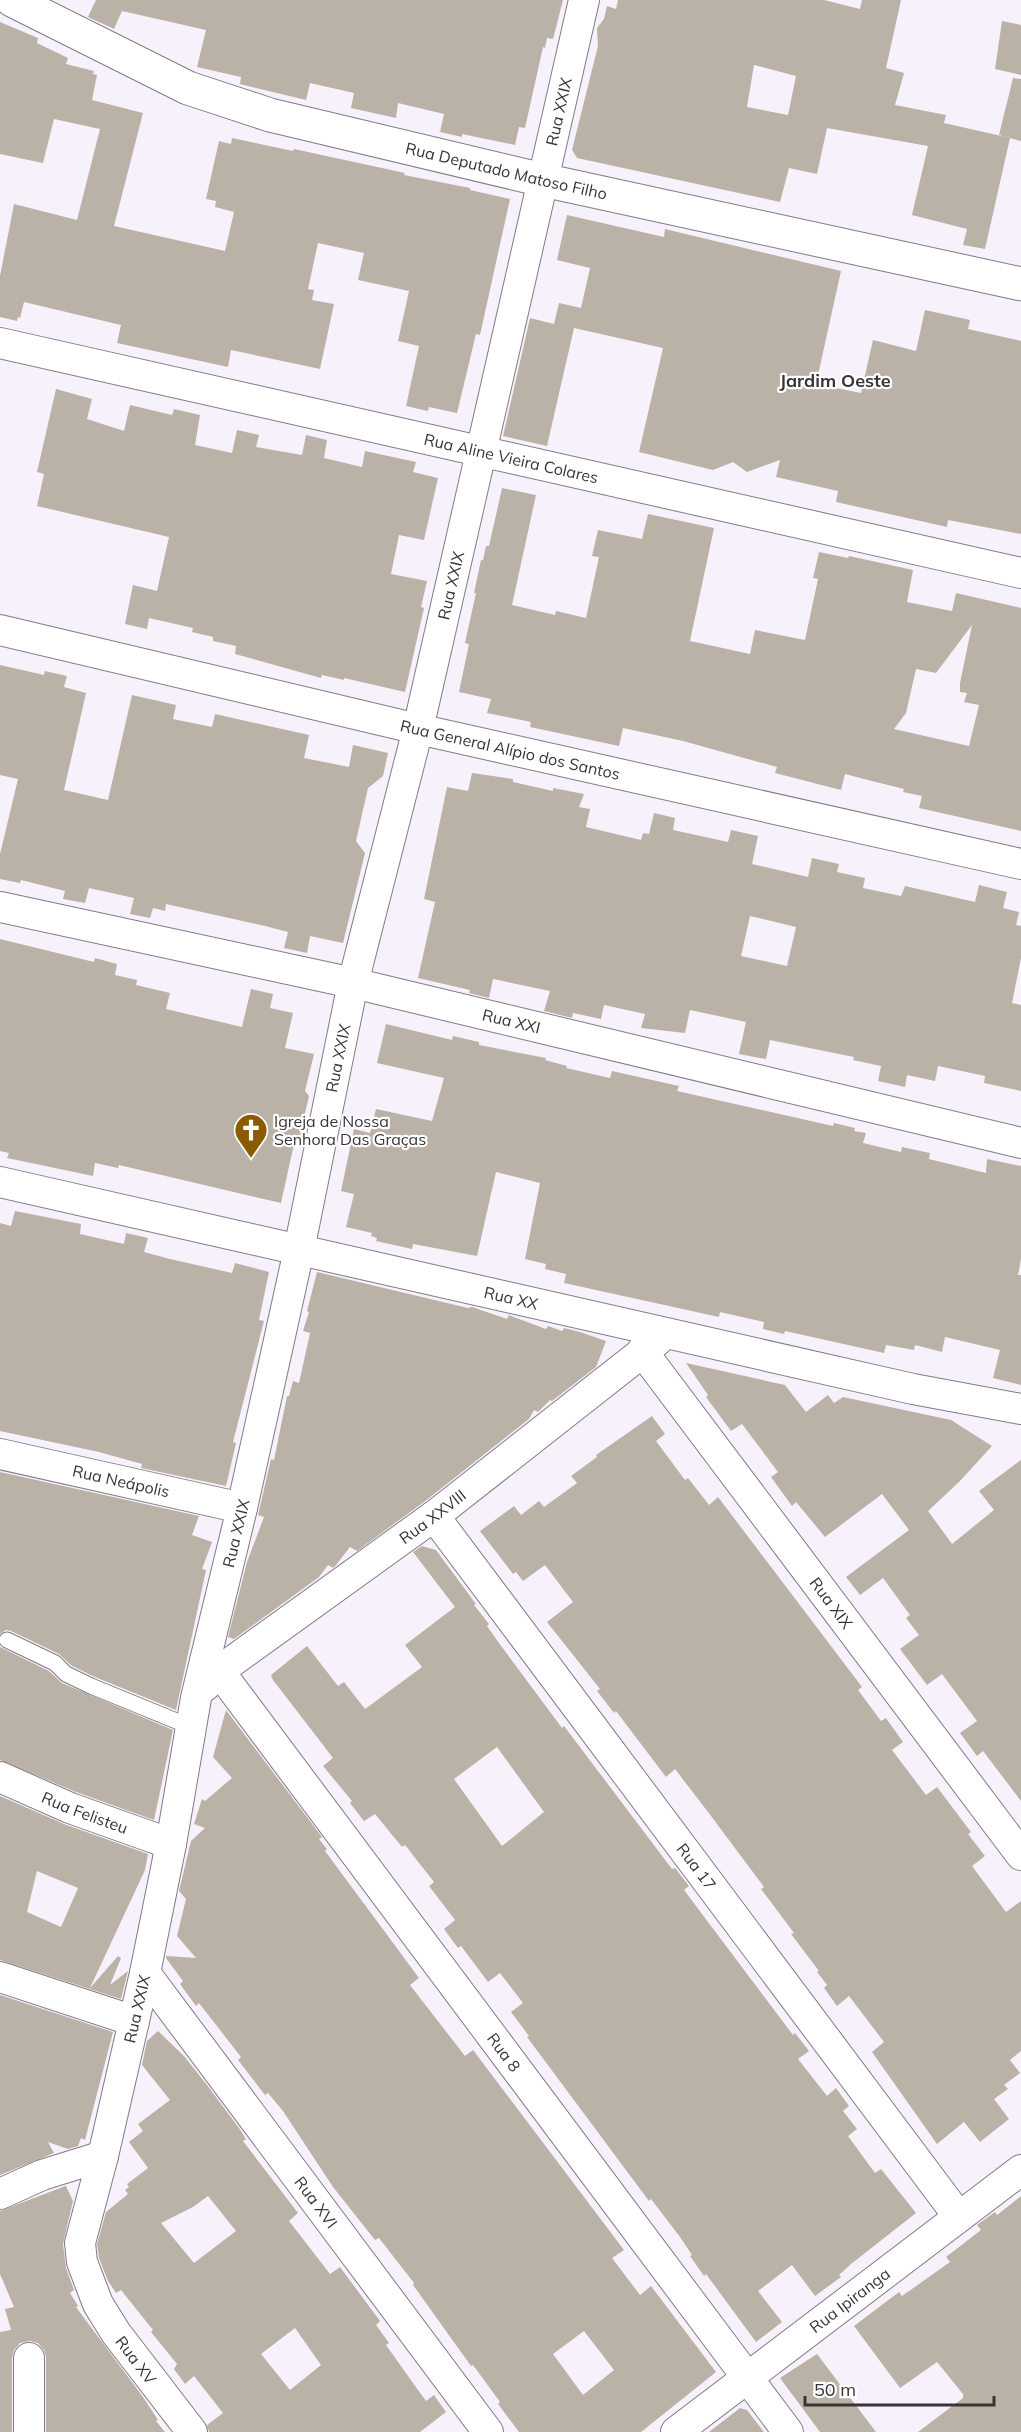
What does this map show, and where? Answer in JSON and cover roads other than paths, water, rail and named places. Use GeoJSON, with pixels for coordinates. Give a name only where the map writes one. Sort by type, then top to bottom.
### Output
{"type":"FeatureCollection","features":[{"type":"Feature","properties":{"kind":"street","name":"Rua Deputado Matoso Filho"},"geometry":{"type":"LineString","coordinates":[[12,0],[188,88],[270,115],[543,180],[1021,285]]}},
{"type":"Feature","properties":{"kind":"street","name":"Rua XXIX"},"geometry":{"type":"LineString","coordinates":[[88,2282],[82,2262],[80,2243],[103,2156],[145,1973],[171,1844],[196,1698],[242,1508],[299,1250],[352,983],[418,729],[584,0]]}},
{"type":"Feature","properties":{"kind":"street","name":"Rua Aline Vieira Colares"},"geometry":{"type":"LineString","coordinates":[[0,344],[1021,573]]}},
{"type":"Feature","properties":{"kind":"street","name":"Rua General Alípio dos Santos"},"geometry":{"type":"LineString","coordinates":[[0,630],[418,729],[1021,864]]}},
{"type":"Feature","properties":{"kind":"street","name":"Rua XXI"},"geometry":{"type":"LineString","coordinates":[[0,907],[352,983],[1021,1143]]}},
{"type":"Feature","properties":{"kind":"street","name":"Rua XX"},"geometry":{"type":"LineString","coordinates":[[0,1182],[913,1389],[1021,1409]]}},
{"type":"Feature","properties":{"kind":"street","name":"Rua XXVIII"},"geometry":{"type":"LineString","coordinates":[[196,1698],[219,1671],[434,1516],[642,1351],[668,1333]]}},
{"type":"Feature","properties":{"kind":"street","name":"Rua XIX"},"geometry":{"type":"LineString","coordinates":[[642,1351],[1021,1855]]}},
{"type":"Feature","properties":{"kind":"street","name":"Rua Neápolis"},"geometry":{"type":"LineString","coordinates":[[0,1454],[242,1508]]}},
{"type":"Feature","properties":{"kind":"street","name":"Rua 17"},"geometry":{"type":"LineString","coordinates":[[434,1516],[959,2217]]}},
{"type":"Feature","properties":{"kind":"street","name":"Rua 8"},"geometry":{"type":"LineString","coordinates":[[219,1671],[746,2379],[788,2432]]}},
{"type":"Feature","properties":{"kind":"street","name":"Rua Felisteu"},"geometry":{"type":"LineString","coordinates":[[0,1777],[70,1808],[171,1844]]}},
{"type":"Feature","properties":{"kind":"street","name":"Rua XVI"},"geometry":{"type":"LineString","coordinates":[[145,1973],[488,2432]]}},
{"type":"Feature","properties":{"kind":"street"},"geometry":{"type":"LineString","coordinates":[[0,1977],[134,2021]]}},
{"type":"Feature","properties":{"kind":"street"},"geometry":{"type":"LineString","coordinates":[[0,2194],[42,2175],[103,2156]]}},
{"type":"Feature","properties":{"kind":"street","name":"Rua Ipiranga"},"geometry":{"type":"LineString","coordinates":[[676,2432],[1021,2170]]}},
{"type":"Feature","properties":{"kind":"street","name":"Rua XV"},"geometry":{"type":"LineString","coordinates":[[88,2282],[98,2304],[116,2333],[192,2432]]}},
{"type":"Feature","properties":{"kind":"street"},"geometry":{"type":"LineString","coordinates":[[29,2358],[29,2432]]}},
{"type":"Feature","properties":{"kind":"lane"},"geometry":{"type":"LineString","coordinates":[[7,1640],[56,1663],[66,1674],[91,1686],[191,1727]]}},
{"type":"Feature","properties":{"kind":"place","name":"Igreja de Nossa Senhora Das Graças"},"geometry":{"type":"Point","coordinates":[251,1159]}},
{"type":"Feature","properties":{"kind":"district","name":"Jardim Oeste"},"geometry":{"type":"Point","coordinates":[835,380]}}]}
